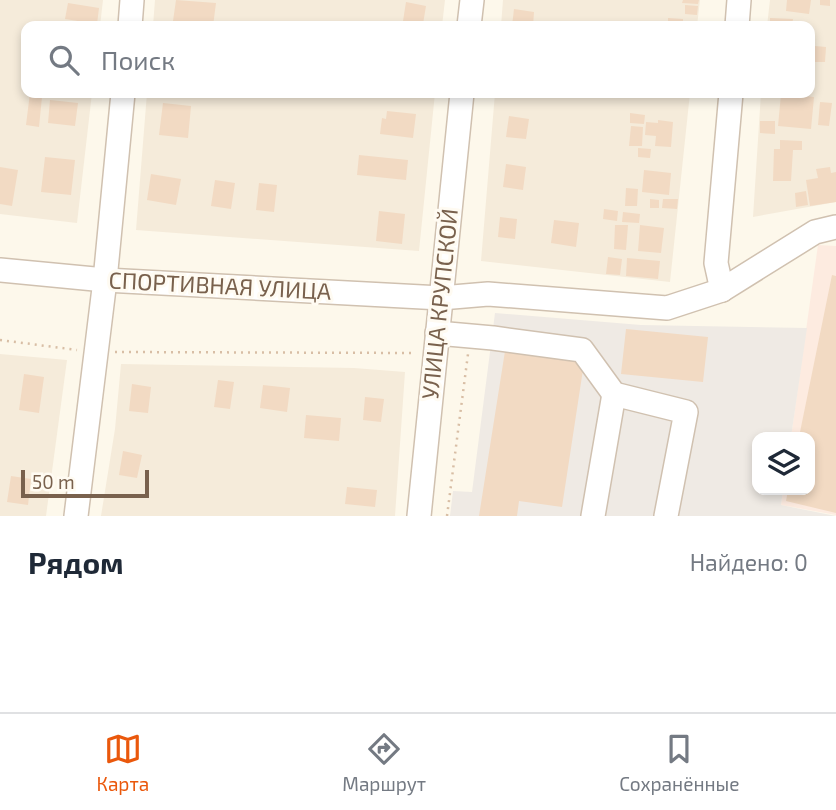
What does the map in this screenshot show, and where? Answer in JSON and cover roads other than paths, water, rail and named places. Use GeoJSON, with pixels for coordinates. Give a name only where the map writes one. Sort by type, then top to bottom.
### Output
{"type":"FeatureCollection","features":[{"type":"Feature","properties":{"kind":"street"},"geometry":{"type":"LineString","coordinates":[[130,21],[132,0]]}},
{"type":"Feature","properties":{"kind":"street"},"geometry":{"type":"LineString","coordinates":[[470,21],[472,0]]}},
{"type":"Feature","properties":{"kind":"street"},"geometry":{"type":"LineString","coordinates":[[737,21],[739,0]]}},
{"type":"Feature","properties":{"kind":"street"},"geometry":{"type":"LineString","coordinates":[[76,516],[97,352],[123,98]]}},
{"type":"Feature","properties":{"kind":"street","name":"УЛИЦА КРУПСКОЙ"},"geometry":{"type":"LineString","coordinates":[[419,516],[461,98]]}},
{"type":"Feature","properties":{"kind":"street"},"geometry":{"type":"LineString","coordinates":[[722,290],[716,263],[731,98]]}},
{"type":"Feature","properties":{"kind":"street","name":"СПОРТИВНАЯ УЛИЦА"},"geometry":{"type":"LineString","coordinates":[[0,270],[105,280],[441,298],[488,294],[667,308],[722,290],[815,232],[836,227]]}},
{"type":"Feature","properties":{"kind":"street"},"geometry":{"type":"LineString","coordinates":[[436,343],[493,338],[582,350],[614,394],[686,412],[666,516]]}},
{"type":"Feature","properties":{"kind":"street"},"geometry":{"type":"LineString","coordinates":[[593,516],[614,394]]}}]}
